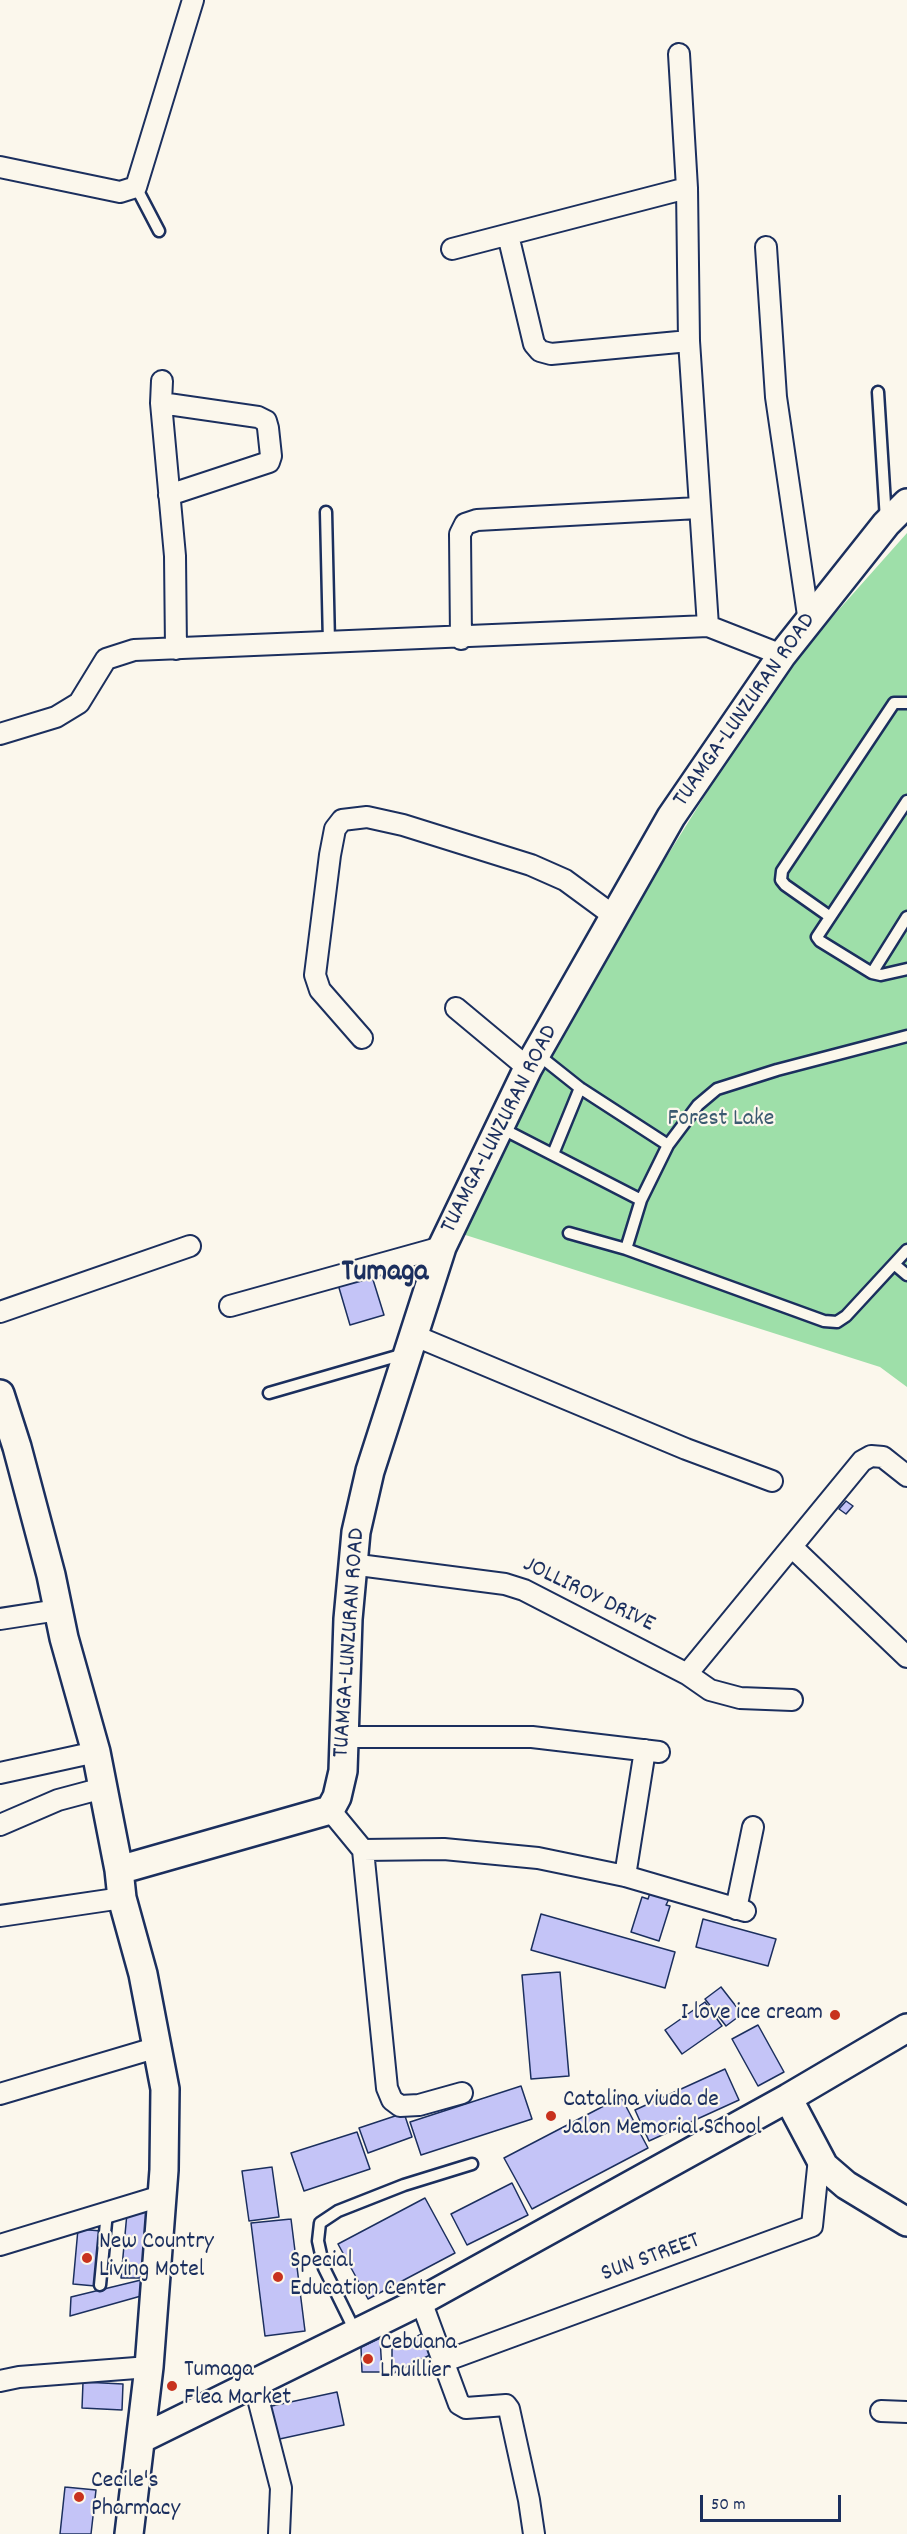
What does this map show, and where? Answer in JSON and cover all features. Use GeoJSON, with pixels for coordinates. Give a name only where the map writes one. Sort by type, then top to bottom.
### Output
{"type":"FeatureCollection","features":[{"type":"Feature","properties":{"kind":"main road","name":"TUAMGA-LUNZURAN ROAD"},"geometry":{"type":"LineString","coordinates":[[330,1810],[337,1797],[343,1771],[351,1564],[370,1471],[442,1247],[498,1126],[532,1060],[671,817],[782,655],[886,524],[907,503]]}},
{"type":"Feature","properties":{"kind":"main road"},"geometry":{"type":"LineString","coordinates":[[0,1394],[17,1447],[96,1752],[121,1885],[143,1974],[165,2089],[164,2170],[149,2367],[129,2534]]}},
{"type":"Feature","properties":{"kind":"main road"},"geometry":{"type":"LineString","coordinates":[[121,1885],[330,1810]]}},
{"type":"Feature","properties":{"kind":"main road"},"geometry":{"type":"LineString","coordinates":[[141,2439],[421,2301],[788,2098],[907,2028]]}},
{"type":"Feature","properties":{"kind":"main road"},"geometry":{"type":"LineString","coordinates":[[788,2098],[816,2154],[846,2185],[907,2222]]}},
{"type":"Feature","properties":{"kind":"street"},"geometry":{"type":"LineString","coordinates":[[0,167],[120,192],[136,188],[193,0]]}},
{"type":"Feature","properties":{"kind":"street"},"geometry":{"type":"LineString","coordinates":[[679,54],[687,188],[689,341],[698,508],[708,626]]}},
{"type":"Feature","properties":{"kind":"street"},"geometry":{"type":"LineString","coordinates":[[452,249],[687,188]]}},
{"type":"Feature","properties":{"kind":"street"},"geometry":{"type":"LineString","coordinates":[[508,235],[534,344],[540,351],[551,354],[689,341]]}},
{"type":"Feature","properties":{"kind":"street"},"geometry":{"type":"LineString","coordinates":[[766,247],[776,397],[809,622]]}},
{"type":"Feature","properties":{"kind":"street"},"geometry":{"type":"LineString","coordinates":[[162,381],[161,403],[175,556],[176,650]]}},
{"type":"Feature","properties":{"kind":"street"},"geometry":{"type":"LineString","coordinates":[[161,403],[258,417],[266,421],[271,456],[269,462],[262,466],[170,495]]}},
{"type":"Feature","properties":{"kind":"street"},"geometry":{"type":"LineString","coordinates":[[461,639],[460,534],[465,524],[477,520],[698,508]]}},
{"type":"Feature","properties":{"kind":"street"},"geometry":{"type":"LineString","coordinates":[[0,734],[56,717],[79,704],[106,658],[134,650],[461,639],[708,626],[782,655]]}},
{"type":"Feature","properties":{"kind":"street"},"geometry":{"type":"LineString","coordinates":[[362,1038],[320,990],[315,975],[330,855],[335,829],[342,820],[367,817],[403,825],[531,866],[565,880],[614,916]]}},
{"type":"Feature","properties":{"kind":"street"},"geometry":{"type":"LineString","coordinates":[[456,1008],[532,1060]]}},
{"type":"Feature","properties":{"kind":"street"},"geometry":{"type":"LineString","coordinates":[[0,1312],[190,1246]]}},
{"type":"Feature","properties":{"kind":"street"},"geometry":{"type":"LineString","coordinates":[[230,1306],[442,1247]]}},
{"type":"Feature","properties":{"kind":"street"},"geometry":{"type":"LineString","coordinates":[[410,1344],[772,1481]]}},
{"type":"Feature","properties":{"kind":"street"},"geometry":{"type":"LineString","coordinates":[[687,1674],[862,1461],[871,1456],[884,1457],[907,1476]]}},
{"type":"Feature","properties":{"kind":"street"},"geometry":{"type":"LineString","coordinates":[[792,1547],[907,1657]]}},
{"type":"Feature","properties":{"kind":"street","name":"JOLLIROY DRIVE"},"geometry":{"type":"LineString","coordinates":[[351,1564],[505,1584],[524,1590],[687,1674],[710,1690],[740,1698],[792,1700]]}},
{"type":"Feature","properties":{"kind":"street"},"geometry":{"type":"LineString","coordinates":[[0,1619],[58,1610]]}},
{"type":"Feature","properties":{"kind":"street"},"geometry":{"type":"LineString","coordinates":[[344,1737],[532,1737],[652,1751],[625,1876]]}},
{"type":"Feature","properties":{"kind":"street"},"geometry":{"type":"LineString","coordinates":[[0,1773],[96,1752]]}},
{"type":"Feature","properties":{"kind":"street"},"geometry":{"type":"LineString","coordinates":[[0,1825],[57,1800],[103,1788]]}},
{"type":"Feature","properties":{"kind":"street"},"geometry":{"type":"LineString","coordinates":[[330,1810],[363,1850],[387,2088],[392,2100],[400,2106],[419,2105],[462,2093]]}},
{"type":"Feature","properties":{"kind":"street"},"geometry":{"type":"LineString","coordinates":[[363,1850],[444,1849],[538,1858],[625,1876],[740,1910],[753,1827]]}},
{"type":"Feature","properties":{"kind":"street"},"geometry":{"type":"LineString","coordinates":[[0,1916],[121,1885]]}},
{"type":"Feature","properties":{"kind":"street"},"geometry":{"type":"LineString","coordinates":[[0,2094],[158,2047]]}},
{"type":"Feature","properties":{"kind":"street","name":"SUN STREET"},"geometry":{"type":"LineString","coordinates":[[442,2362],[812,2226],[816,2154]]}},
{"type":"Feature","properties":{"kind":"street"},"geometry":{"type":"LineString","coordinates":[[0,2245],[161,2196]]}},
{"type":"Feature","properties":{"kind":"street"},"geometry":{"type":"LineString","coordinates":[[421,2301],[459,2404],[466,2408],[506,2405],[509,2409],[530,2500],[534,2534]]}},
{"type":"Feature","properties":{"kind":"street"},"geometry":{"type":"LineString","coordinates":[[0,2381],[20,2377],[149,2367]]}},
{"type":"Feature","properties":{"kind":"street"},"geometry":{"type":"LineString","coordinates":[[254,2383],[281,2488],[279,2534]]}},
{"type":"Feature","properties":{"kind":"street"},"geometry":{"type":"LineString","coordinates":[[881,2410],[907,2412]]}},
{"type":"Feature","properties":{"kind":"lane"},"geometry":{"type":"LineString","coordinates":[[136,188],[159,231]]}},
{"type":"Feature","properties":{"kind":"lane"},"geometry":{"type":"LineString","coordinates":[[878,392],[886,524]]}},
{"type":"Feature","properties":{"kind":"lane"},"geometry":{"type":"LineString","coordinates":[[326,512],[329,643]]}},
{"type":"Feature","properties":{"kind":"lane"},"geometry":{"type":"LineString","coordinates":[[829,916],[785,885],[782,871],[894,704],[907,703]]}},
{"type":"Feature","properties":{"kind":"lane"},"geometry":{"type":"LineString","coordinates":[[907,801],[818,932],[819,941],[872,973],[881,975],[907,969]]}},
{"type":"Feature","properties":{"kind":"lane"},"geometry":{"type":"LineString","coordinates":[[872,973],[907,917]]}},
{"type":"Feature","properties":{"kind":"lane"},"geometry":{"type":"LineString","coordinates":[[626,1249],[641,1200],[668,1145],[698,1106],[717,1089],[777,1070],[907,1036]]}},
{"type":"Feature","properties":{"kind":"lane"},"geometry":{"type":"LineString","coordinates":[[532,1060],[668,1145]]}},
{"type":"Feature","properties":{"kind":"lane"},"geometry":{"type":"LineString","coordinates":[[554,1154],[580,1088]]}},
{"type":"Feature","properties":{"kind":"lane"},"geometry":{"type":"LineString","coordinates":[[498,1126],[641,1200]]}},
{"type":"Feature","properties":{"kind":"lane"},"geometry":{"type":"LineString","coordinates":[[569,1233],[626,1249],[824,1321],[837,1322],[846,1316],[907,1250]]}},
{"type":"Feature","properties":{"kind":"lane"},"geometry":{"type":"LineString","coordinates":[[894,1264],[907,1275]]}},
{"type":"Feature","properties":{"kind":"lane"},"geometry":{"type":"LineString","coordinates":[[269,1393],[410,1344]]}},
{"type":"Feature","properties":{"kind":"lane"},"geometry":{"type":"LineString","coordinates":[[357,2333],[324,2268],[318,2241],[320,2223],[338,2211],[404,2185],[472,2164]]}},
{"type":"Feature","properties":{"kind":"lane"},"geometry":{"type":"LineString","coordinates":[[100,2285],[107,2212]]}},
{"type":"Feature","properties":{"kind":"green space","name":"Forest Lake"},"geometry":{"type":"Polygon","coordinates":[[[907,533],[907,1387],[880,1367],[456,1232],[544,1053],[779,677],[907,533]]]}},
{"type":"Feature","properties":{"kind":"building"},"geometry":{"type":"Polygon","coordinates":[[[370,1270],[384,1315],[350,1325],[337,1281],[370,1270]]]}},
{"type":"Feature","properties":{"kind":"building"},"geometry":{"type":"Polygon","coordinates":[[[846,1501],[853,1506],[846,1514],[839,1509],[846,1501]]]}},
{"type":"Feature","properties":{"kind":"building"},"geometry":{"type":"Polygon","coordinates":[[[650,1893],[669,1899],[666,1905],[670,1906],[659,1941],[631,1932],[642,1897],[648,1899],[650,1893]]]}},
{"type":"Feature","properties":{"kind":"building"},"geometry":{"type":"Polygon","coordinates":[[[541,1914],[675,1952],[665,1988],[531,1950],[541,1914]]]}},
{"type":"Feature","properties":{"kind":"building"},"geometry":{"type":"Polygon","coordinates":[[[703,1919],[776,1939],[768,1966],[696,1947],[703,1919]]]}},
{"type":"Feature","properties":{"kind":"building"},"geometry":{"type":"Polygon","coordinates":[[[560,1972],[569,2076],[531,2079],[522,1975],[560,1972]]]}},
{"type":"Feature","properties":{"kind":"building"},"geometry":{"type":"Polygon","coordinates":[[[721,1987],[742,2014],[726,2026],[705,1999],[721,1987]]]}},
{"type":"Feature","properties":{"kind":"building"},"geometry":{"type":"Polygon","coordinates":[[[705,2002],[722,2026],[682,2054],[665,2030],[705,2002]]]}},
{"type":"Feature","properties":{"kind":"building"},"geometry":{"type":"Polygon","coordinates":[[[758,2025],[784,2072],[758,2086],[732,2039],[758,2025]]]}},
{"type":"Feature","properties":{"kind":"building"},"geometry":{"type":"Polygon","coordinates":[[[725,2069],[739,2100],[649,2141],[635,2110],[725,2069]]]}},
{"type":"Feature","properties":{"kind":"building"},"geometry":{"type":"Polygon","coordinates":[[[521,2086],[532,2119],[421,2155],[410,2122],[521,2086]]]}},
{"type":"Feature","properties":{"kind":"building"},"geometry":{"type":"Polygon","coordinates":[[[621,2097],[648,2148],[532,2209],[504,2158],[621,2097]]]}},
{"type":"Feature","properties":{"kind":"building"},"geometry":{"type":"Polygon","coordinates":[[[404,2113],[412,2137],[368,2153],[359,2128],[404,2113]]]}},
{"type":"Feature","properties":{"kind":"building"},"geometry":{"type":"Polygon","coordinates":[[[357,2132],[370,2169],[304,2191],[291,2153],[357,2132]]]}},
{"type":"Feature","properties":{"kind":"building"},"geometry":{"type":"Polygon","coordinates":[[[272,2167],[279,2217],[249,2221],[242,2171],[272,2167]]]}},
{"type":"Feature","properties":{"kind":"building"},"geometry":{"type":"Polygon","coordinates":[[[512,2183],[528,2215],[467,2245],[451,2214],[512,2183]]]}},
{"type":"Feature","properties":{"kind":"building"},"geometry":{"type":"Polygon","coordinates":[[[425,2198],[455,2253],[368,2299],[338,2244],[425,2198]]]}},
{"type":"Feature","properties":{"kind":"building"},"geometry":{"type":"Polygon","coordinates":[[[151,2206],[142,2278],[121,2278],[127,2213],[151,2206]]]}},
{"type":"Feature","properties":{"kind":"building","name":"Special Education Center"},"geometry":{"type":"Polygon","coordinates":[[[291,2219],[305,2331],[265,2336],[251,2223],[291,2219]]]}},
{"type":"Feature","properties":{"kind":"building","name":"New Country Living Motel"},"geometry":{"type":"Polygon","coordinates":[[[78,2229],[101,2231],[95,2286],[73,2284],[78,2229]]]}},
{"type":"Feature","properties":{"kind":"building"},"geometry":{"type":"Polygon","coordinates":[[[141,2280],[141,2296],[70,2316],[71,2297],[141,2280]]]}},
{"type":"Feature","properties":{"kind":"building"},"geometry":{"type":"Polygon","coordinates":[[[426,2332],[434,2353],[392,2374],[392,2348],[426,2332]]]}},
{"type":"Feature","properties":{"kind":"building"},"geometry":{"type":"Polygon","coordinates":[[[380,2338],[382,2372],[362,2372],[361,2347],[380,2338]]]}},
{"type":"Feature","properties":{"kind":"building"},"geometry":{"type":"Polygon","coordinates":[[[83,2382],[123,2384],[122,2410],[82,2408],[83,2382]]]}},
{"type":"Feature","properties":{"kind":"building"},"geometry":{"type":"Polygon","coordinates":[[[337,2392],[344,2425],[275,2440],[267,2407],[337,2392]]]}},
{"type":"Feature","properties":{"kind":"building"},"geometry":{"type":"Polygon","coordinates":[[[65,2487],[96,2490],[91,2534],[60,2534],[65,2487]]]}},
{"type":"Feature","properties":{"kind":"place","name":"I love ice cream"},"geometry":{"type":"Point","coordinates":[835,2015]}},
{"type":"Feature","properties":{"kind":"place","name":"Catalina viuda de Jalon Memorial School"},"geometry":{"type":"Point","coordinates":[551,2116]}},
{"type":"Feature","properties":{"kind":"place","name":"New Country Living Motel"},"geometry":{"type":"Point","coordinates":[87,2258]}},
{"type":"Feature","properties":{"kind":"place","name":"Special Education Center"},"geometry":{"type":"Point","coordinates":[278,2277]}},
{"type":"Feature","properties":{"kind":"place","name":"Cebuana Lhuillier"},"geometry":{"type":"Point","coordinates":[368,2359]}},
{"type":"Feature","properties":{"kind":"place","name":"Tumaga Flea Market"},"geometry":{"type":"Point","coordinates":[172,2386]}},
{"type":"Feature","properties":{"kind":"place","name":"Cecile's Pharmacy"},"geometry":{"type":"Point","coordinates":[79,2497]}},
{"type":"Feature","properties":{"kind":"district","name":"Tumaga"},"geometry":{"type":"Point","coordinates":[385,1275]}}]}
